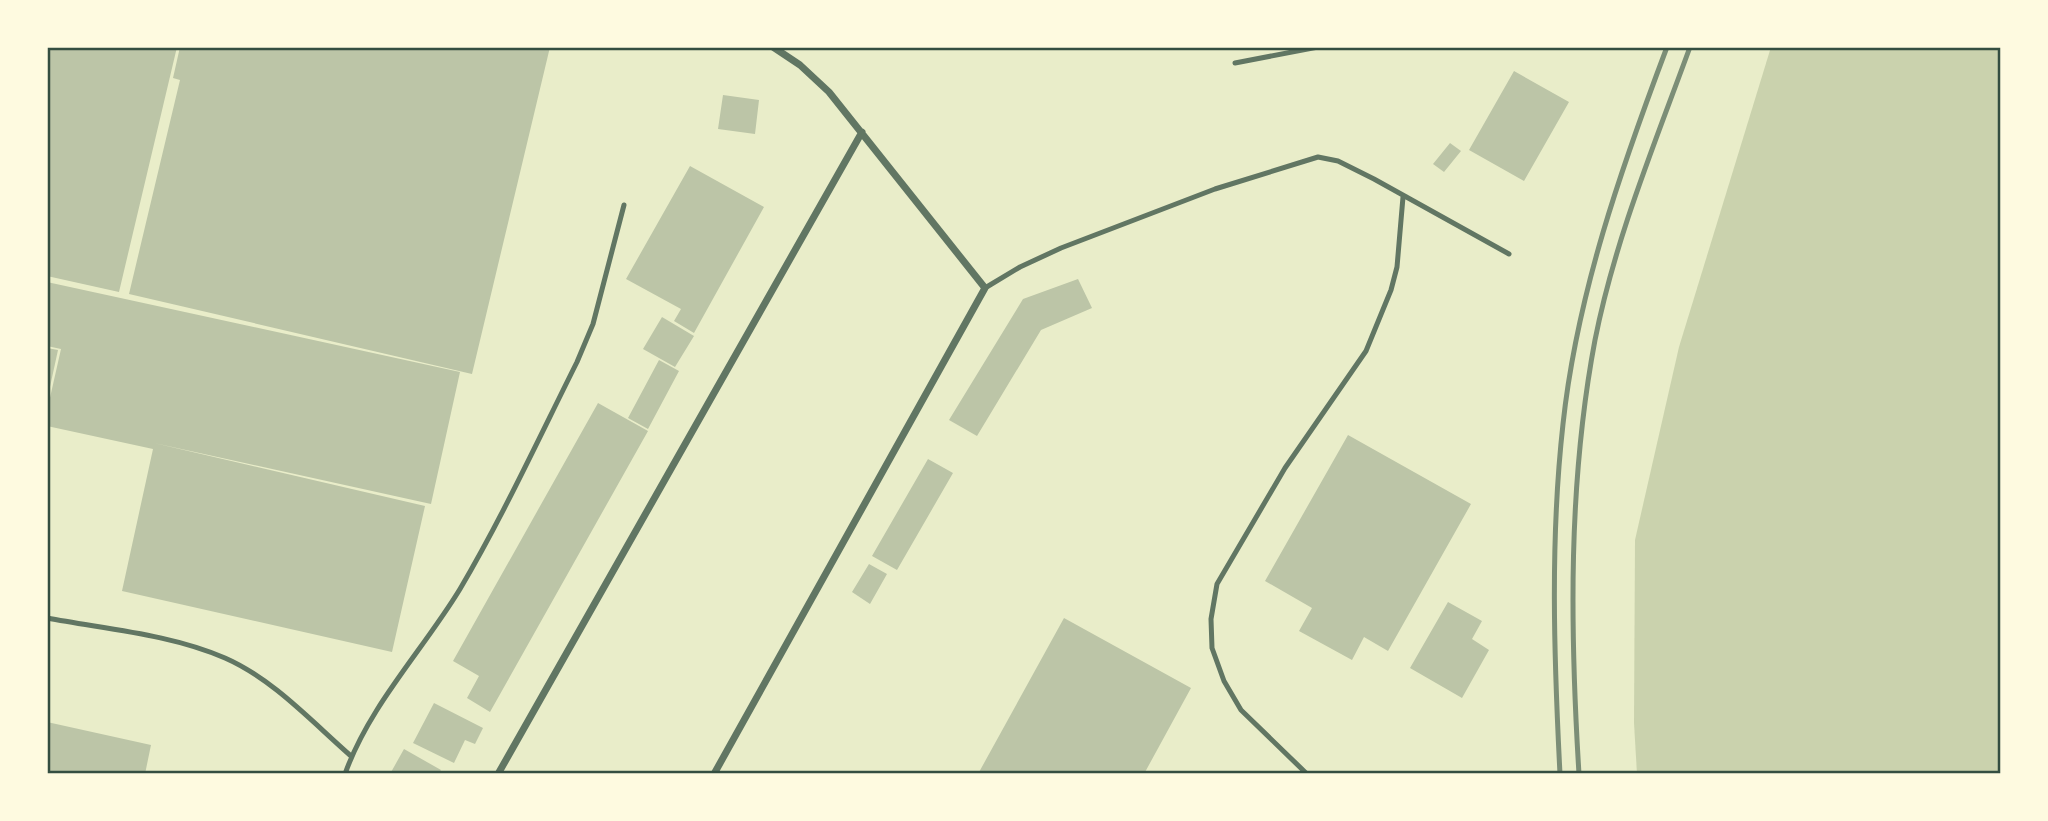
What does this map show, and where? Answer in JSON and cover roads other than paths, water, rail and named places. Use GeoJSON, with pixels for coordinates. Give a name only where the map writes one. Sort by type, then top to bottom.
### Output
{"type":"FeatureCollection","features":[{"type":"Feature","properties":{"kind":"street"},"geometry":{"type":"LineString","coordinates":[[714,774],[985,288],[862,132],[800,65],[773,47]]}},
{"type":"Feature","properties":{"kind":"street"},"geometry":{"type":"LineString","coordinates":[[498,774],[862,132]]}},
{"type":"Feature","properties":{"kind":"lane"},"geometry":{"type":"LineString","coordinates":[[1235,63],[1318,47]]}},
{"type":"Feature","properties":{"kind":"lane"},"geometry":{"type":"LineString","coordinates":[[985,288],[1020,267],[1061,248],[1299,160],[1318,157],[1338,161],[1508,254]]}},
{"type":"Feature","properties":{"kind":"lane"},"geometry":{"type":"LineString","coordinates":[[1307,774],[1241,710],[1224,681],[1212,648],[1211,619],[1217,584],[1285,468],[1366,351],[1391,290],[1397,267],[1403,197]]}},
{"type":"Feature","properties":{"kind":"lane"},"geometry":{"type":"LineString","coordinates":[[345,774],[351,756],[460,589],[559,398],[593,324],[624,205]]}},
{"type":"Feature","properties":{"kind":"lane"},"geometry":{"type":"LineString","coordinates":[[47,618],[182,644],[224,658],[250,671],[285,698],[351,756]]}},
{"type":"Feature","properties":{"kind":"railway"},"geometry":{"type":"LineString","coordinates":[[1560,774],[1555,643],[1556,511],[1570,375],[1603,232],[1667,47]]}},
{"type":"Feature","properties":{"kind":"railway"},"geometry":{"type":"LineString","coordinates":[[1579,774],[1574,665],[1574,556],[1586,394],[1595,340],[1613,265],[1690,47]]}}]}
